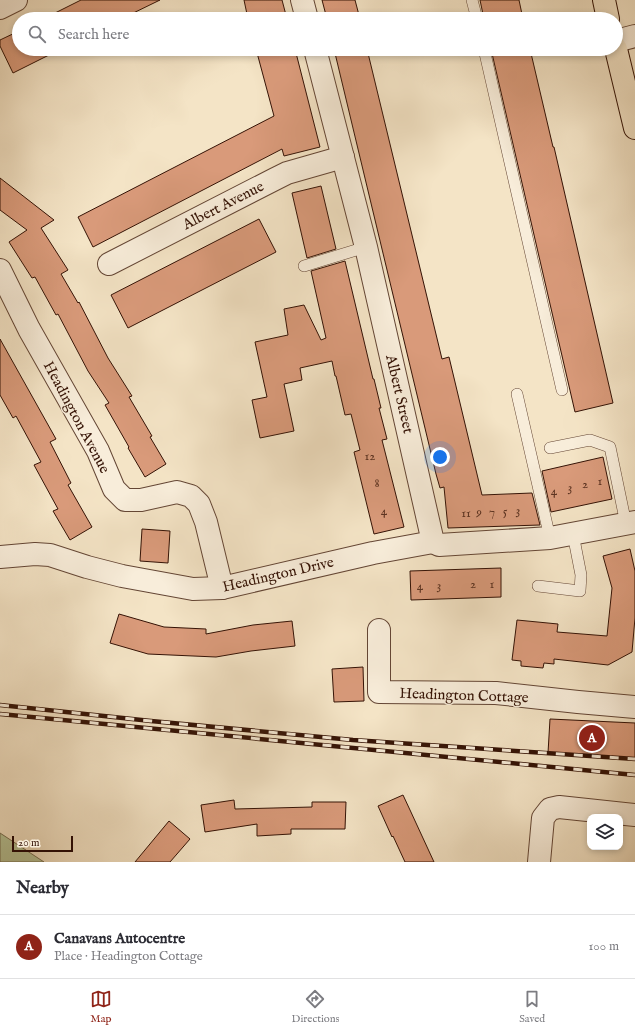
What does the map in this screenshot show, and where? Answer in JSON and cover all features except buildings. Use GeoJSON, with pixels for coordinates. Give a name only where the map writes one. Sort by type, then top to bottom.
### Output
{"type":"FeatureCollection","features":[{"type":"Feature","properties":{"kind":"main road"},"geometry":{"type":"LineString","coordinates":[[604,0],[607,12]]}},
{"type":"Feature","properties":{"kind":"main road"},"geometry":{"type":"LineString","coordinates":[[618,56],[635,128]]}},
{"type":"Feature","properties":{"kind":"street"},"geometry":{"type":"LineString","coordinates":[[0,8],[16,0]]}},
{"type":"Feature","properties":{"kind":"street"},"geometry":{"type":"LineString","coordinates":[[302,0],[305,12]]}},
{"type":"Feature","properties":{"kind":"street"},"geometry":{"type":"LineString","coordinates":[[623,39],[635,36]]}},
{"type":"Feature","properties":{"kind":"street","name":"Albert Street"},"geometry":{"type":"LineString","coordinates":[[317,56],[366,248],[433,542]]}},
{"type":"Feature","properties":{"kind":"street","name":"Albert Avenue"},"geometry":{"type":"LineString","coordinates":[[109,264],[287,173],[343,156]]}},
{"type":"Feature","properties":{"kind":"street","name":"Headington Avenue"},"geometry":{"type":"LineString","coordinates":[[0,270],[29,330],[98,451],[114,489],[125,500],[141,500],[177,492],[191,496],[199,504],[206,522],[222,588]]}},
{"type":"Feature","properties":{"kind":"street"},"geometry":{"type":"LineString","coordinates":[[433,542],[439,545],[550,538],[630,523]]}},
{"type":"Feature","properties":{"kind":"street","name":"Headington Drive"},"geometry":{"type":"LineString","coordinates":[[0,557],[35,554],[50,555],[122,576],[193,589],[222,588],[372,553],[433,542]]}},
{"type":"Feature","properties":{"kind":"street","name":"Headington Cottage"},"geometry":{"type":"LineString","coordinates":[[379,630],[379,692],[496,693],[635,707]]}},
{"type":"Feature","properties":{"kind":"street"},"geometry":{"type":"LineString","coordinates":[[540,862],[543,818],[550,809],[559,807],[635,815]]}},
{"type":"Feature","properties":{"kind":"lane"},"geometry":{"type":"LineString","coordinates":[[472,0],[475,12]]}},
{"type":"Feature","properties":{"kind":"lane"},"geometry":{"type":"LineString","coordinates":[[486,56],[562,390]]}},
{"type":"Feature","properties":{"kind":"lane"},"geometry":{"type":"LineString","coordinates":[[304,266],[366,248]]}},
{"type":"Feature","properties":{"kind":"lane"},"geometry":{"type":"LineString","coordinates":[[517,394],[550,538]]}},
{"type":"Feature","properties":{"kind":"lane"},"geometry":{"type":"LineString","coordinates":[[550,448],[590,440],[610,447],[630,523]]}},
{"type":"Feature","properties":{"kind":"lane"},"geometry":{"type":"LineString","coordinates":[[538,586],[580,591],[581,575],[573,534]]}},
{"type":"Feature","properties":{"kind":"green space"},"geometry":{"type":"Polygon","coordinates":[[[0,833],[44,862],[0,862],[0,833]]]}},
{"type":"Feature","properties":{"kind":"railway"},"geometry":{"type":"LineString","coordinates":[[0,705],[353,740],[635,759]]}},
{"type":"Feature","properties":{"kind":"railway"},"geometry":{"type":"LineString","coordinates":[[0,714],[635,775]]}},
{"type":"Feature","properties":{"kind":"place","name":"Canavans Autocentre"},"geometry":{"type":"Point","coordinates":[592,738]}}]}
